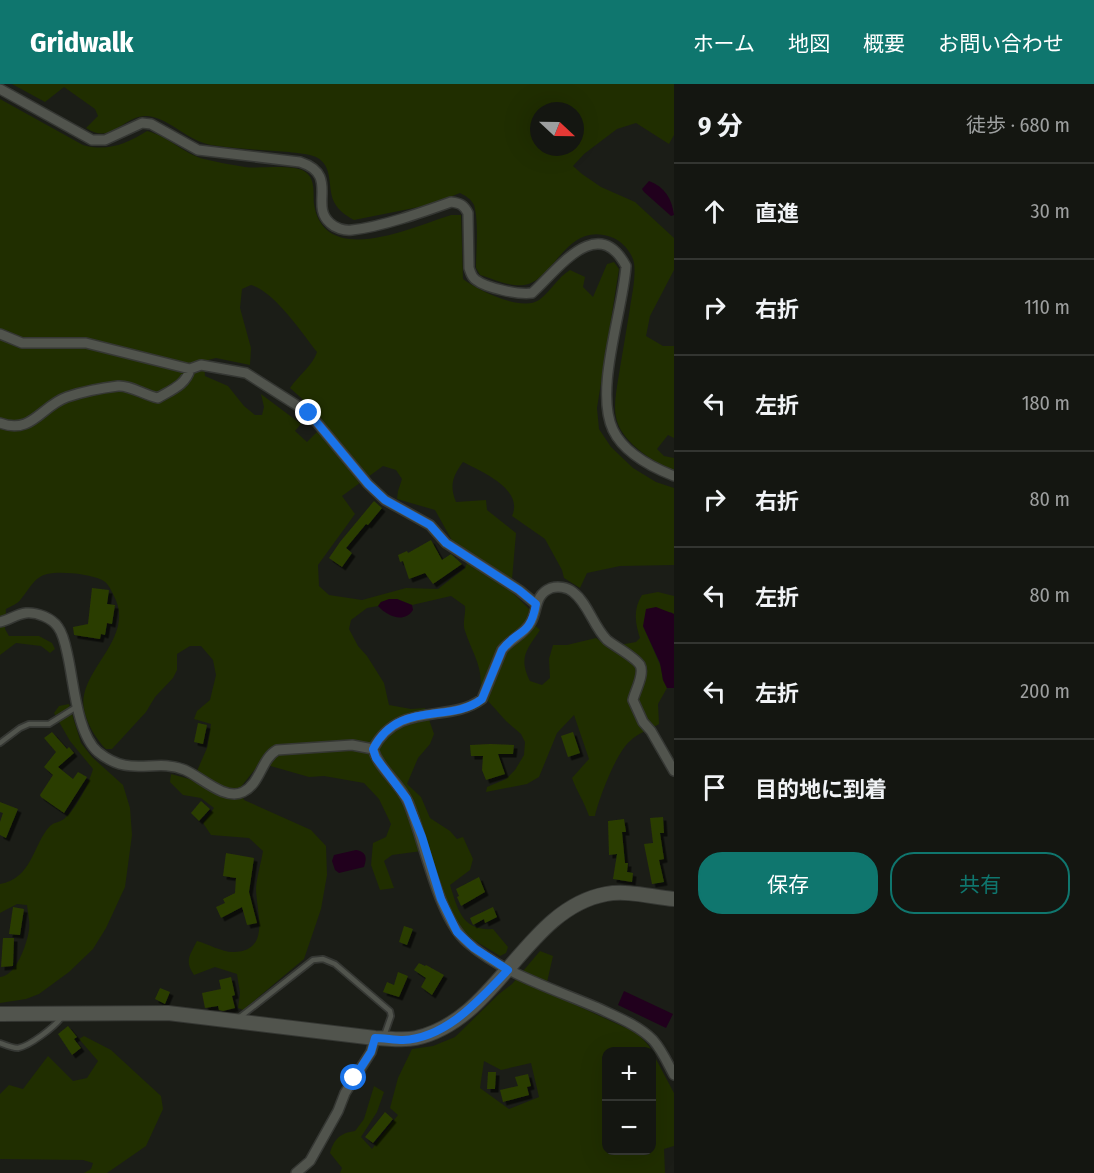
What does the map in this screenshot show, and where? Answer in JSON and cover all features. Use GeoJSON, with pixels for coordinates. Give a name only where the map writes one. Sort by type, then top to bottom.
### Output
{"type":"FeatureCollection","features":[{"type":"Feature","properties":{"kind":"street"},"geometry":{"type":"LineString","coordinates":[[0,88],[92,140],[105,140],[142,123],[151,124],[198,150],[300,162],[312,166],[322,183],[322,208],[326,218],[330,224],[341,230],[351,230],[407,217],[451,202],[459,203],[468,213],[471,276],[478,282],[515,293],[532,293],[582,246],[601,245],[609,248],[620,255],[626,266],[607,390],[608,412],[613,430],[632,453],[656,469],[674,476]]}},
{"type":"Feature","properties":{"kind":"street"},"geometry":{"type":"LineString","coordinates":[[0,334],[22,343],[86,343],[190,369],[201,365],[246,374],[309,413],[368,484],[385,500],[430,525],[446,543],[519,590],[536,604]]}},
{"type":"Feature","properties":{"kind":"street"},"geometry":{"type":"LineString","coordinates":[[0,423],[22,426],[65,397],[119,386],[129,386],[144,395],[158,398],[188,378],[190,369]]}},
{"type":"Feature","properties":{"kind":"street"},"geometry":{"type":"LineString","coordinates":[[674,771],[651,731],[643,722],[633,700],[642,671],[639,664],[607,639],[574,592],[557,587],[550,588],[542,594],[536,604],[533,620],[525,631],[506,644],[482,699],[461,708],[407,719],[393,726],[378,740],[373,749],[376,758],[407,799],[422,837],[441,899],[457,932],[474,948],[508,970],[632,1024],[652,1040],[674,1075]]}},
{"type":"Feature","properties":{"kind":"street"},"geometry":{"type":"LineString","coordinates":[[0,622],[26,613],[39,614],[59,627],[87,736],[96,750],[113,762],[125,766],[178,768],[232,794],[242,792],[255,783],[272,754],[277,750],[352,745],[373,749]]}},
{"type":"Feature","properties":{"kind":"street"},"geometry":{"type":"LineString","coordinates":[[0,1014],[168,1013],[379,1038],[402,1040],[416,1038],[441,1029],[483,996],[558,915],[582,901],[619,893],[674,899]]}},
{"type":"Feature","properties":{"kind":"street"},"geometry":{"type":"LineString","coordinates":[[296,1173],[310,1161],[338,1111],[345,1093],[366,1063],[379,1038]]}},
{"type":"Feature","properties":{"kind":"lane"},"geometry":{"type":"LineString","coordinates":[[0,743],[20,728],[29,724],[49,724],[78,706]]}},
{"type":"Feature","properties":{"kind":"lane"},"geometry":{"type":"LineString","coordinates":[[237,1020],[313,960],[323,959],[335,964],[390,1011],[391,1016],[379,1038]]}},
{"type":"Feature","properties":{"kind":"lane"},"geometry":{"type":"LineString","coordinates":[[0,1043],[17,1048],[26,1045],[56,1024],[64,1013]]}},
{"type":"Feature","properties":{"kind":"green space"},"geometry":{"type":"Polygon","coordinates":[[[12,84],[674,84],[674,135],[669,144],[636,123],[617,129],[584,154],[584,102],[530,102],[530,156],[582,156],[573,166],[601,187],[635,202],[674,238],[674,270],[650,316],[646,336],[663,346],[674,346],[674,438],[668,435],[657,449],[664,456],[674,458],[674,471],[658,463],[633,444],[620,429],[617,421],[616,396],[633,291],[634,268],[633,259],[628,251],[615,239],[596,234],[583,237],[572,244],[535,281],[524,285],[507,284],[480,275],[476,268],[476,212],[471,201],[460,193],[429,205],[354,220],[342,212],[334,202],[328,171],[322,161],[316,157],[289,152],[211,145],[195,140],[167,122],[153,117],[135,118],[112,131],[96,133],[86,128],[98,116],[95,109],[64,87],[45,102],[12,84]]]}},
{"type":"Feature","properties":{"kind":"green space"},"geometry":{"type":"Polygon","coordinates":[[[0,99],[83,145],[108,147],[132,140],[147,131],[204,159],[245,167],[291,168],[304,171],[312,182],[314,204],[321,224],[334,235],[352,239],[372,238],[394,234],[451,215],[461,215],[463,279],[489,294],[511,302],[531,303],[539,300],[570,270],[585,277],[583,287],[593,297],[607,264],[614,262],[619,269],[597,408],[599,429],[611,447],[633,468],[656,482],[674,488],[674,565],[620,566],[587,573],[580,588],[564,578],[545,539],[512,516],[514,506],[512,498],[499,483],[463,462],[455,476],[453,486],[456,502],[486,500],[487,510],[516,533],[511,591],[531,611],[527,618],[540,630],[524,660],[530,681],[542,685],[550,678],[549,659],[553,645],[567,645],[596,638],[609,647],[636,642],[640,638],[636,611],[642,595],[658,592],[674,596],[674,614],[671,612],[643,626],[661,667],[667,688],[658,704],[659,724],[636,736],[619,755],[600,798],[595,816],[589,816],[572,778],[589,759],[574,715],[557,733],[539,777],[527,784],[486,792],[487,787],[506,779],[515,770],[524,755],[525,742],[521,734],[480,692],[479,668],[464,628],[465,606],[451,596],[412,605],[397,599],[381,602],[378,606],[367,608],[351,620],[349,629],[384,683],[389,705],[411,709],[425,708],[434,734],[430,744],[418,758],[407,784],[421,797],[430,818],[450,831],[457,839],[463,837],[473,859],[470,870],[450,885],[456,903],[468,923],[483,929],[493,929],[508,947],[506,953],[500,956],[472,939],[454,919],[443,896],[429,850],[392,855],[384,861],[394,888],[380,890],[371,865],[373,843],[386,837],[391,824],[379,799],[364,783],[324,776],[309,777],[260,763],[240,788],[244,800],[311,830],[326,846],[327,875],[321,909],[304,959],[243,1010],[238,1008],[240,993],[237,974],[215,967],[194,975],[189,966],[189,958],[197,941],[229,952],[245,950],[253,945],[259,929],[256,888],[263,851],[249,838],[211,835],[203,823],[214,808],[201,798],[183,795],[170,782],[171,774],[193,780],[207,748],[211,724],[194,719],[197,711],[210,700],[216,675],[213,660],[201,646],[190,646],[177,654],[177,670],[173,678],[112,749],[106,749],[89,724],[83,702],[88,682],[109,646],[119,621],[118,608],[106,583],[90,576],[68,573],[47,574],[39,578],[20,601],[6,609],[5,629],[9,636],[39,636],[52,643],[55,649],[50,653],[41,646],[16,643],[0,655],[0,99]],[[251,285],[242,289],[240,308],[251,348],[250,365],[216,358],[204,361],[205,376],[228,386],[244,406],[255,415],[262,415],[264,407],[261,394],[301,424],[295,431],[307,442],[324,425],[309,405],[290,388],[317,352],[278,304],[260,289],[251,285]],[[383,466],[342,496],[355,514],[318,565],[319,586],[329,595],[362,600],[406,588],[438,589],[465,568],[471,553],[454,544],[435,510],[397,499],[402,479],[396,470],[383,466]]]}},
{"type":"Feature","properties":{"kind":"green space"},"geometry":{"type":"Polygon","coordinates":[[[69,704],[81,743],[92,757],[123,785],[130,808],[132,835],[125,887],[106,928],[93,949],[69,972],[39,994],[26,999],[0,1003],[0,977],[11,971],[20,958],[28,936],[29,924],[27,905],[17,904],[0,913],[0,884],[11,881],[25,868],[44,833],[50,826],[64,819],[74,807],[86,788],[93,769],[70,741],[54,713],[59,706],[69,704]]]}},
{"type":"Feature","properties":{"kind":"green space"},"geometry":{"type":"Polygon","coordinates":[[[540,951],[553,956],[545,991],[637,1033],[650,1047],[602,1047],[602,1155],[656,1155],[656,1059],[674,1093],[674,1146],[664,1149],[665,1173],[340,1173],[342,1168],[330,1153],[338,1138],[345,1133],[355,1131],[364,1119],[374,1086],[384,1092],[377,1112],[361,1137],[372,1149],[398,1115],[390,1108],[398,1078],[412,1049],[433,1046],[455,1037],[512,984],[540,951]],[[484,1061],[480,1088],[509,1109],[539,1097],[531,1063],[501,1070],[484,1061]]]}},
{"type":"Feature","properties":{"kind":"green space"},"geometry":{"type":"Polygon","coordinates":[[[84,1036],[111,1050],[161,1096],[163,1109],[146,1146],[107,1173],[84,1173],[91,1169],[93,1163],[83,1160],[0,1159],[0,1094],[9,1085],[23,1089],[48,1056],[73,1081],[87,1078],[98,1061],[79,1039],[84,1036]]]}},
{"type":"Feature","properties":{"kind":"shaded area"},"geometry":{"type":"Polygon","coordinates":[[[649,181],[667,194],[674,215],[671,216],[644,192],[642,189],[649,181]]]}},
{"type":"Feature","properties":{"kind":"shaded area"},"geometry":{"type":"Polygon","coordinates":[[[389,599],[397,599],[412,605],[413,610],[400,618],[386,613],[378,606],[389,599]]]}},
{"type":"Feature","properties":{"kind":"shaded area"},"geometry":{"type":"Polygon","coordinates":[[[656,607],[674,614],[674,688],[667,688],[663,680],[660,663],[643,626],[646,609],[656,607]]]}},
{"type":"Feature","properties":{"kind":"shaded area"},"geometry":{"type":"Polygon","coordinates":[[[356,850],[365,856],[364,867],[339,873],[335,870],[332,861],[334,855],[356,850]]]}},
{"type":"Feature","properties":{"kind":"shaded area"},"geometry":{"type":"Polygon","coordinates":[[[624,991],[673,1014],[666,1028],[618,1005],[624,991]]]}},
{"type":"Feature","properties":{"kind":"building"},"geometry":{"type":"Polygon","coordinates":[[[374,501],[382,508],[346,548],[352,553],[342,567],[329,558],[374,501]]]}},
{"type":"Feature","properties":{"kind":"building"},"geometry":{"type":"Polygon","coordinates":[[[431,540],[442,560],[451,554],[462,564],[433,584],[425,573],[409,579],[403,561],[400,562],[398,555],[407,551],[408,553],[431,540]]]}},
{"type":"Feature","properties":{"kind":"building"},"geometry":{"type":"Polygon","coordinates":[[[92,588],[109,590],[107,604],[115,605],[112,624],[107,623],[105,635],[101,634],[100,639],[74,635],[73,627],[88,624],[92,588]]]}},
{"type":"Feature","properties":{"kind":"building"},"geometry":{"type":"Polygon","coordinates":[[[198,723],[207,725],[203,744],[194,742],[198,723]]]}},
{"type":"Feature","properties":{"kind":"building"},"geometry":{"type":"Polygon","coordinates":[[[52,732],[67,749],[69,747],[74,753],[58,767],[73,779],[78,772],[87,777],[64,813],[40,795],[53,775],[44,767],[56,752],[44,738],[52,732]]]}},
{"type":"Feature","properties":{"kind":"building"},"geometry":{"type":"Polygon","coordinates":[[[573,732],[580,753],[568,757],[561,736],[573,732]]]}},
{"type":"Feature","properties":{"kind":"building"},"geometry":{"type":"Polygon","coordinates":[[[470,745],[514,745],[513,754],[498,754],[505,774],[486,780],[482,770],[483,756],[471,756],[470,745]]]}},
{"type":"Feature","properties":{"kind":"building"},"geometry":{"type":"Polygon","coordinates":[[[201,801],[210,809],[199,821],[191,813],[201,801]]]}},
{"type":"Feature","properties":{"kind":"building"},"geometry":{"type":"Polygon","coordinates":[[[0,802],[18,809],[6,838],[0,835],[3,813],[0,812],[0,802]]]}},
{"type":"Feature","properties":{"kind":"building"},"geometry":{"type":"Polygon","coordinates":[[[663,817],[664,833],[660,833],[664,859],[659,860],[664,882],[652,884],[644,844],[653,843],[650,818],[663,817]]]}},
{"type":"Feature","properties":{"kind":"building"},"geometry":{"type":"Polygon","coordinates":[[[624,819],[626,832],[622,832],[625,863],[628,863],[627,872],[633,873],[632,882],[613,879],[617,854],[609,855],[608,821],[624,819]]]}},
{"type":"Feature","properties":{"kind":"building"},"geometry":{"type":"Polygon","coordinates":[[[226,853],[254,858],[249,892],[257,923],[247,925],[242,907],[221,918],[216,907],[225,903],[223,899],[235,893],[236,878],[223,876],[226,853]]]}},
{"type":"Feature","properties":{"kind":"building"},"geometry":{"type":"Polygon","coordinates":[[[479,877],[485,892],[461,906],[456,889],[479,877]]]}},
{"type":"Feature","properties":{"kind":"building"},"geometry":{"type":"Polygon","coordinates":[[[13,907],[24,909],[20,935],[9,934],[13,907]]]}},
{"type":"Feature","properties":{"kind":"building"},"geometry":{"type":"Polygon","coordinates":[[[493,907],[497,917],[485,923],[484,919],[473,925],[470,918],[493,907]]]}},
{"type":"Feature","properties":{"kind":"building"},"geometry":{"type":"Polygon","coordinates":[[[404,926],[413,929],[407,945],[399,942],[404,926]]]}},
{"type":"Feature","properties":{"kind":"building"},"geometry":{"type":"Polygon","coordinates":[[[3,938],[14,938],[13,966],[1,967],[3,938]]]}},
{"type":"Feature","properties":{"kind":"building"},"geometry":{"type":"Polygon","coordinates":[[[419,963],[444,975],[432,995],[421,987],[426,978],[414,970],[419,963]]]}},
{"type":"Feature","properties":{"kind":"building"},"geometry":{"type":"Polygon","coordinates":[[[398,972],[408,976],[399,997],[383,992],[387,982],[394,985],[398,972]]]}},
{"type":"Feature","properties":{"kind":"building"},"geometry":{"type":"Polygon","coordinates":[[[231,977],[235,1008],[223,1011],[219,1010],[218,1006],[205,1008],[202,993],[221,989],[219,980],[231,977]]]}},
{"type":"Feature","properties":{"kind":"building"},"geometry":{"type":"Polygon","coordinates":[[[160,988],[170,992],[165,1004],[155,999],[160,988]]]}},
{"type":"Feature","properties":{"kind":"building"},"geometry":{"type":"Polygon","coordinates":[[[68,1026],[77,1037],[74,1039],[81,1048],[72,1055],[58,1034],[68,1026]]]}},
{"type":"Feature","properties":{"kind":"building"},"geometry":{"type":"Polygon","coordinates":[[[488,1072],[496,1072],[495,1089],[487,1089],[488,1072]]]}},
{"type":"Feature","properties":{"kind":"building"},"geometry":{"type":"Polygon","coordinates":[[[528,1074],[531,1086],[527,1087],[529,1095],[503,1102],[500,1090],[518,1086],[515,1077],[528,1074]]]}},
{"type":"Feature","properties":{"kind":"building"},"geometry":{"type":"Polygon","coordinates":[[[385,1112],[393,1119],[373,1143],[365,1137],[385,1112]]]}},
{"type":"Feature","properties":{"kind":"route"},"geometry":{"type":"LineString","coordinates":[[309,413],[368,484],[385,500],[430,525],[446,543],[519,590],[536,604],[533,620],[525,631],[506,644],[502,650],[482,699],[461,708],[407,719],[393,726],[378,740],[373,749],[376,758],[407,799],[422,837],[441,899],[457,932],[474,948],[508,970],[483,996],[441,1029],[431,1034],[402,1040],[375,1038],[366,1063],[354,1078]]}}]}
